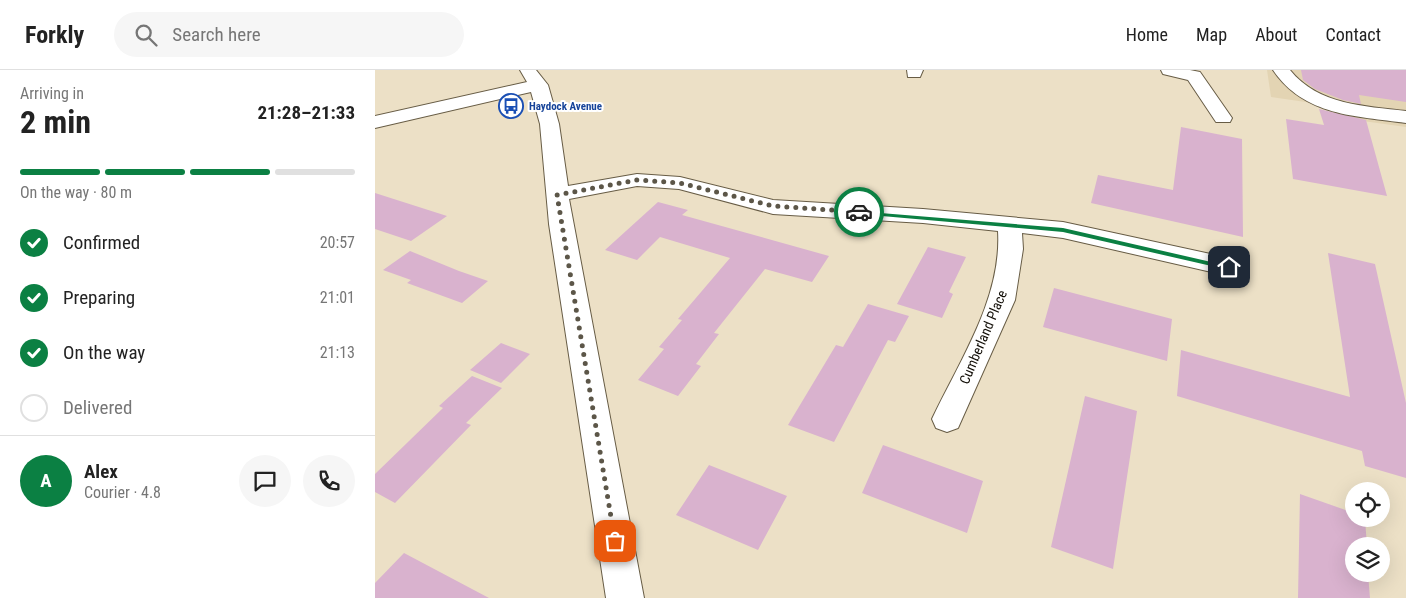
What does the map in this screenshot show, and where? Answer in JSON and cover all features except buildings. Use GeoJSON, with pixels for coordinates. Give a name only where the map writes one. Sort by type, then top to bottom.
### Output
{"type":"FeatureCollection","features":[{"type":"Feature","properties":{"kind":"street"},"geometry":{"type":"LineString","coordinates":[[1169,70],[1194,76],[1223,118]]}},
{"type":"Feature","properties":{"kind":"street"},"geometry":{"type":"LineString","coordinates":[[1281,70],[1292,86],[1327,104],[1406,118]]}},
{"type":"Feature","properties":{"kind":"street"},"geometry":{"type":"LineString","coordinates":[[375,122],[534,78],[548,113],[557,195],[625,598]]}},
{"type":"Feature","properties":{"kind":"street"},"geometry":{"type":"LineString","coordinates":[[557,195],[637,180],[680,183],[773,206],[1009,223],[1063,230],[1229,267]]}},
{"type":"Feature","properties":{"kind":"street","name":"Cumberland Place"},"geometry":{"type":"LineString","coordinates":[[947,419],[1002,300],[1011,249],[1009,223]]}},
{"type":"Feature","properties":{"kind":"shaded area"},"geometry":{"type":"Polygon","coordinates":[[[1267,70],[1406,70],[1406,127],[1334,117],[1326,105],[1271,97],[1267,70]]]}},
{"type":"Feature","properties":{"kind":"way so far"},"geometry":{"type":"LineString","coordinates":[[615,541],[557,195],[637,180],[680,183],[773,206],[859,212]]}},
{"type":"Feature","properties":{"kind":"place","name":"Haydock Avenue"},"geometry":{"type":"Point","coordinates":[511,106]}},
{"type":"Feature","properties":{"kind":"route"},"geometry":{"type":"LineString","coordinates":[[859,212],[1009,223],[1063,230],[1229,267]]}}]}
